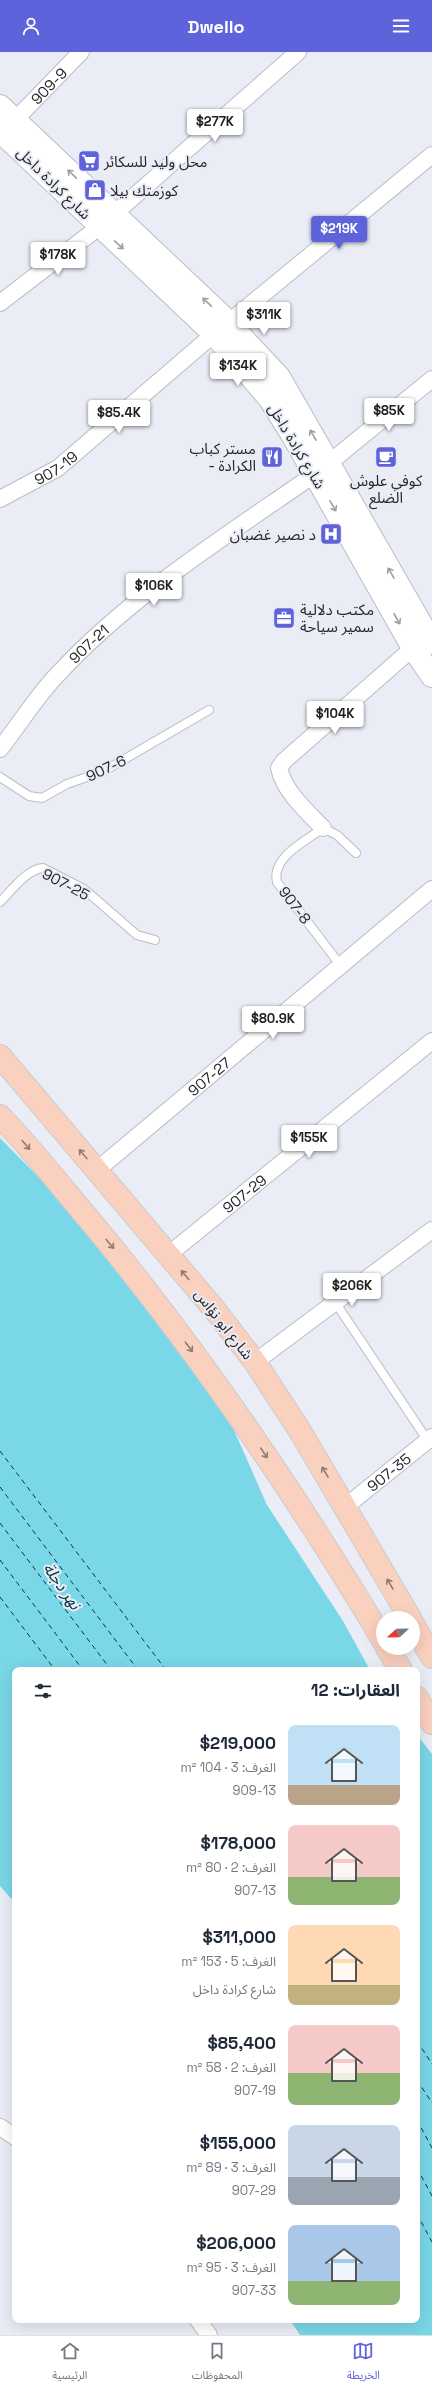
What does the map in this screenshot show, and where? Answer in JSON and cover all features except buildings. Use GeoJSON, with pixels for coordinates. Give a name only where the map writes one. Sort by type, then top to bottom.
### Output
{"type":"FeatureCollection","features":[{"type":"Feature","properties":{"kind":"main road","name":"شارع كرادة داخل"},"geometry":{"type":"LineString","coordinates":[[4,125],[221,328],[293,436],[322,469],[425,633],[432,676]]}},
{"type":"Feature","properties":{"kind":"main road","name":"شارع ابو نؤاس"},"geometry":{"type":"LineString","coordinates":[[0,1056],[168,1254],[255,1362],[300,1431],[406,1611]]}},
{"type":"Feature","properties":{"kind":"main road"},"geometry":{"type":"LineString","coordinates":[[0,1116],[115,1250],[223,1391],[336,1561],[376,1628]]}},
{"type":"Feature","properties":{"kind":"main road"},"geometry":{"type":"LineString","coordinates":[[420,1635],[432,1655]]}},
{"type":"Feature","properties":{"kind":"main road"},"geometry":{"type":"LineString","coordinates":[[392,1655],[399,1667]]}},
{"type":"Feature","properties":{"kind":"main road"},"geometry":{"type":"LineString","coordinates":[[420,1703],[432,1723]]}},
{"type":"Feature","properties":{"kind":"street","name":"909-9"},"geometry":{"type":"LineString","coordinates":[[4,125],[82,52]]}},
{"type":"Feature","properties":{"kind":"street"},"geometry":{"type":"LineString","coordinates":[[0,303],[106,220],[298,52]]}},
{"type":"Feature","properties":{"kind":"street","name":"907-19"},"geometry":{"type":"LineString","coordinates":[[0,499],[58,468],[221,328],[432,155]]}},
{"type":"Feature","properties":{"kind":"street","name":"907-21"},"geometry":{"type":"LineString","coordinates":[[0,749],[56,675],[114,620],[180,569],[322,469],[431,383]]}},
{"type":"Feature","properties":{"kind":"street"},"geometry":{"type":"LineString","coordinates":[[323,828],[305,810],[281,778],[279,768],[284,761],[425,633]]}},
{"type":"Feature","properties":{"kind":"street","name":"907-27"},"geometry":{"type":"LineString","coordinates":[[97,1170],[432,889]]}},
{"type":"Feature","properties":{"kind":"street","name":"907-29"},"geometry":{"type":"LineString","coordinates":[[168,1254],[432,1041]]}},
{"type":"Feature","properties":{"kind":"street"},"geometry":{"type":"LineString","coordinates":[[255,1362],[432,1230]]}},
{"type":"Feature","properties":{"kind":"street","name":"907-35"},"geometry":{"type":"LineString","coordinates":[[345,1507],[430,1439]]}},
{"type":"Feature","properties":{"kind":"street"},"geometry":{"type":"LineString","coordinates":[[0,2127],[12,2135]]}},
{"type":"Feature","properties":{"kind":"street"},"geometry":{"type":"LineString","coordinates":[[200,2323],[209,2335]]}},
{"type":"Feature","properties":{"kind":"lane","name":"907-6"},"geometry":{"type":"LineString","coordinates":[[0,777],[29,796],[42,798],[67,784],[104,772],[209,710]]}},
{"type":"Feature","properties":{"kind":"lane"},"geometry":{"type":"LineString","coordinates":[[323,828],[337,835],[356,853]]}},
{"type":"Feature","properties":{"kind":"lane","name":"907-8"},"geometry":{"type":"LineString","coordinates":[[323,828],[280,861],[275,873],[277,882],[341,966]]}},
{"type":"Feature","properties":{"kind":"lane","name":"907-25"},"geometry":{"type":"LineString","coordinates":[[0,902],[28,874],[38,868],[43,868],[84,889],[137,935],[155,940]]}},
{"type":"Feature","properties":{"kind":"lane"},"geometry":{"type":"LineString","coordinates":[[335,1302],[430,1439]]}},
{"type":"Feature","properties":{"kind":"water","name":"نهر دجلة"},"geometry":{"type":"Polygon","coordinates":[[[0,1138],[73,1212],[131,1280],[229,1419],[267,1505],[343,1621],[368,1667],[12,1667],[12,1900],[0,1886],[0,1138]]]}},
{"type":"Feature","properties":{"kind":"water"},"geometry":{"type":"Polygon","coordinates":[[[420,1739],[432,1754],[432,2335],[300,2335],[292,2323],[420,2323],[420,1739]]]}},
{"type":"Feature","properties":{"kind":"ferry route"},"geometry":{"type":"LineString","coordinates":[[0,1451],[164,1667]]}},
{"type":"Feature","properties":{"kind":"ferry route"},"geometry":{"type":"LineString","coordinates":[[0,1487],[136,1667]]}},
{"type":"Feature","properties":{"kind":"ferry route"},"geometry":{"type":"LineString","coordinates":[[0,1523],[109,1667]]}},
{"type":"Feature","properties":{"kind":"ferry route"},"geometry":{"type":"LineString","coordinates":[[0,1560],[81,1667]]}},
{"type":"Feature","properties":{"kind":"ferry route"},"geometry":{"type":"LineString","coordinates":[[0,1597],[53,1667]]}},
{"type":"Feature","properties":{"kind":"ferry route"},"geometry":{"type":"LineString","coordinates":[[420,2046],[432,2064]]}},
{"type":"Feature","properties":{"kind":"ferry route"},"geometry":{"type":"LineString","coordinates":[[420,2085],[432,2103]]}},
{"type":"Feature","properties":{"kind":"ferry route"},"geometry":{"type":"LineString","coordinates":[[420,2126],[432,2148]]}},
{"type":"Feature","properties":{"kind":"ferry route"},"geometry":{"type":"LineString","coordinates":[[420,2174],[432,2196]]}},
{"type":"Feature","properties":{"kind":"ferry route"},"geometry":{"type":"LineString","coordinates":[[420,2220],[432,2242]]}},
{"type":"Feature","properties":{"kind":"place","name":"محل وليد للسكائر"},"geometry":{"type":"Point","coordinates":[89,161]}},
{"type":"Feature","properties":{"kind":"place","name":"كوزمتك بيلا"},"geometry":{"type":"Point","coordinates":[95,190]}},
{"type":"Feature","properties":{"kind":"place","name":"مستر كباب - الكرادة"},"geometry":{"type":"Point","coordinates":[272,457]}},
{"type":"Feature","properties":{"kind":"place","name":"كوفي علوش الضلع"},"geometry":{"type":"Point","coordinates":[386,457]}},
{"type":"Feature","properties":{"kind":"place","name":"د نصير غضبان"},"geometry":{"type":"Point","coordinates":[331,534]}},
{"type":"Feature","properties":{"kind":"place","name":"مكتب دلالية سمير سياحة"},"geometry":{"type":"Point","coordinates":[284,618]}}]}
